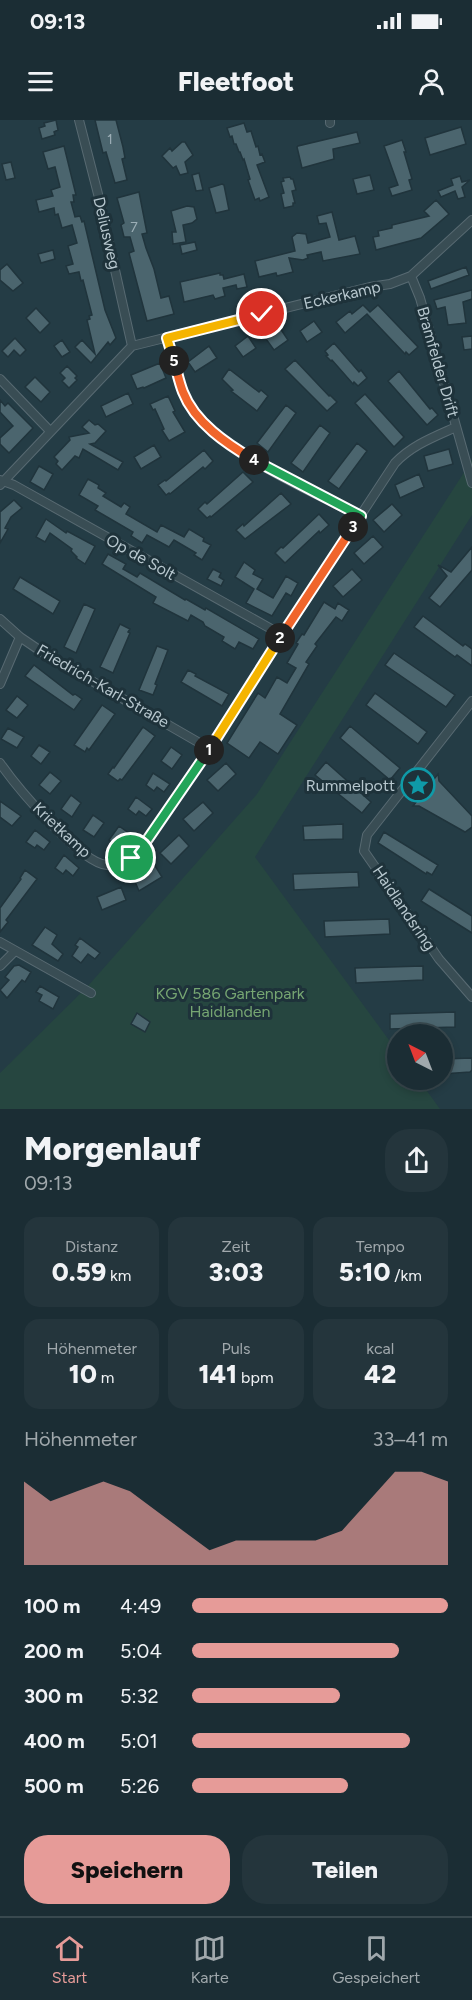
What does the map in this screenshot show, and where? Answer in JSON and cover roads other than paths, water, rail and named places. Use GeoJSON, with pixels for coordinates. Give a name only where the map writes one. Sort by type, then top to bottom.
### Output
{"type":"FeatureCollection","features":[{"type":"Feature","properties":{"kind":"street","name":"Deliusweg"},"geometry":{"type":"LineString","coordinates":[[79,120],[132,346]]}},
{"type":"Feature","properties":{"kind":"street","name":"Eckerkamp"},"geometry":{"type":"LineString","coordinates":[[132,346],[390,284],[411,276],[472,220]]}},
{"type":"Feature","properties":{"kind":"street","name":"Bramfelder Drift"},"geometry":{"type":"LineString","coordinates":[[411,276],[420,298],[472,483]]}},
{"type":"Feature","properties":{"kind":"street"},"geometry":{"type":"LineString","coordinates":[[167,338],[184,394],[198,416],[211,430],[247,456],[361,516]]}},
{"type":"Feature","properties":{"kind":"street"},"geometry":{"type":"LineString","coordinates":[[1,482],[132,346]]}},
{"type":"Feature","properties":{"kind":"street"},"geometry":{"type":"LineString","coordinates":[[0,379],[50,431]]}},
{"type":"Feature","properties":{"kind":"street","name":"Krietkamp"},"geometry":{"type":"LineString","coordinates":[[0,763],[12,780],[61,833],[96,862],[109,866],[124,863],[143,846],[210,749],[396,463],[406,452],[417,445],[456,427]]}},
{"type":"Feature","properties":{"kind":"street","name":"Op de Solt"},"geometry":{"type":"LineString","coordinates":[[1,482],[14,485],[282,635]]}},
{"type":"Feature","properties":{"kind":"street","name":"Friedrich-Karl-Straße"},"geometry":{"type":"LineString","coordinates":[[0,619],[20,637],[45,654],[210,749]]}},
{"type":"Feature","properties":{"kind":"street"},"geometry":{"type":"LineString","coordinates":[[0,684],[20,637]]}},
{"type":"Feature","properties":{"kind":"street","name":"Haidlandsring"},"geometry":{"type":"LineString","coordinates":[[472,701],[367,835],[364,851],[439,959],[472,997]]}},
{"type":"Feature","properties":{"kind":"street"},"geometry":{"type":"LineString","coordinates":[[0,942],[91,993]]}},
{"type":"Feature","properties":{"kind":"street"},"geometry":{"type":"LineString","coordinates":[[0,966],[15,951]]}},
{"type":"Feature","properties":{"kind":"place","name":"Rummelpott"},"geometry":{"type":"Point","coordinates":[418,785]}},
{"type":"Feature","properties":{"kind":"park label","name":"KGV 586 Gartenpark Haidlanden"},"geometry":{"type":"Point","coordinates":[230,1002]}}]}
